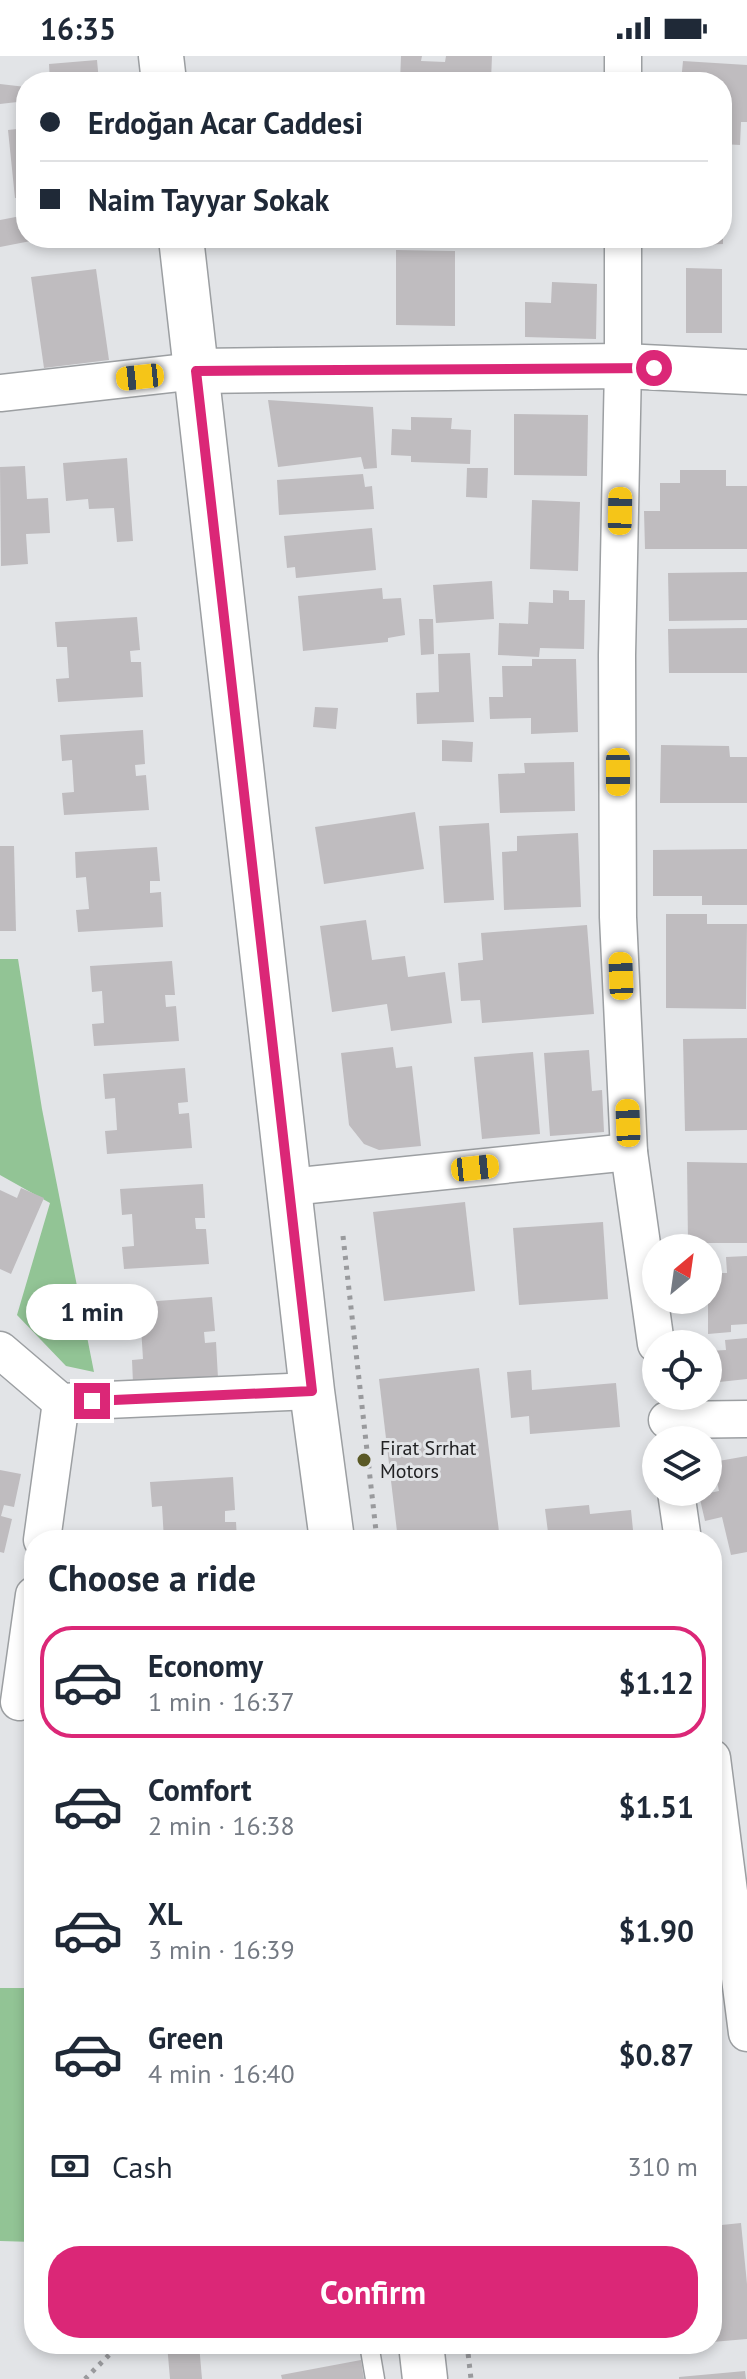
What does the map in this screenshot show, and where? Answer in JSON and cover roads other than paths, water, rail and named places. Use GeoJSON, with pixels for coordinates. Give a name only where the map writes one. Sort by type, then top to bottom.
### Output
{"type":"FeatureCollection","features":[{"type":"Feature","properties":{"kind":"main road"},"geometry":{"type":"LineString","coordinates":[[182,248],[312,1391],[331,1530]]}},
{"type":"Feature","properties":{"kind":"main road"},"geometry":{"type":"LineString","coordinates":[[196,371],[623,366],[747,372]]}},
{"type":"Feature","properties":{"kind":"main road"},"geometry":{"type":"LineString","coordinates":[[422,2354],[425,2379]]}},
{"type":"Feature","properties":{"kind":"street"},"geometry":{"type":"LineString","coordinates":[[623,248],[617,655],[618,917],[629,1152],[654,1330]]}},
{"type":"Feature","properties":{"kind":"street"},"geometry":{"type":"LineString","coordinates":[[0,393],[196,371]]}},
{"type":"Feature","properties":{"kind":"street"},"geometry":{"type":"LineString","coordinates":[[290,1187],[629,1152]]}},
{"type":"Feature","properties":{"kind":"street"},"geometry":{"type":"LineString","coordinates":[[0,1350],[61,1402],[312,1391]]}},
{"type":"Feature","properties":{"kind":"street"},"geometry":{"type":"LineString","coordinates":[[43,1530],[61,1402]]}},
{"type":"Feature","properties":{"kind":"street"},"geometry":{"type":"LineString","coordinates":[[666,1419],[747,1419]]}},
{"type":"Feature","properties":{"kind":"street"},"geometry":{"type":"LineString","coordinates":[[678,1506],[682,1530]]}},
{"type":"Feature","properties":{"kind":"street"},"geometry":{"type":"LineString","coordinates":[[18,1701],[24,1661]]}},
{"type":"Feature","properties":{"kind":"street"},"geometry":{"type":"LineString","coordinates":[[722,1909],[725,1954],[747,2033]]}},
{"type":"Feature","properties":{"kind":"lane"},"geometry":{"type":"LineString","coordinates":[[371,2354],[375,2379]]}},
{"type":"Feature","properties":{"kind":"place","name":"Firat Srrhat Motors"},"geometry":{"type":"Point","coordinates":[364,1460]}}]}
